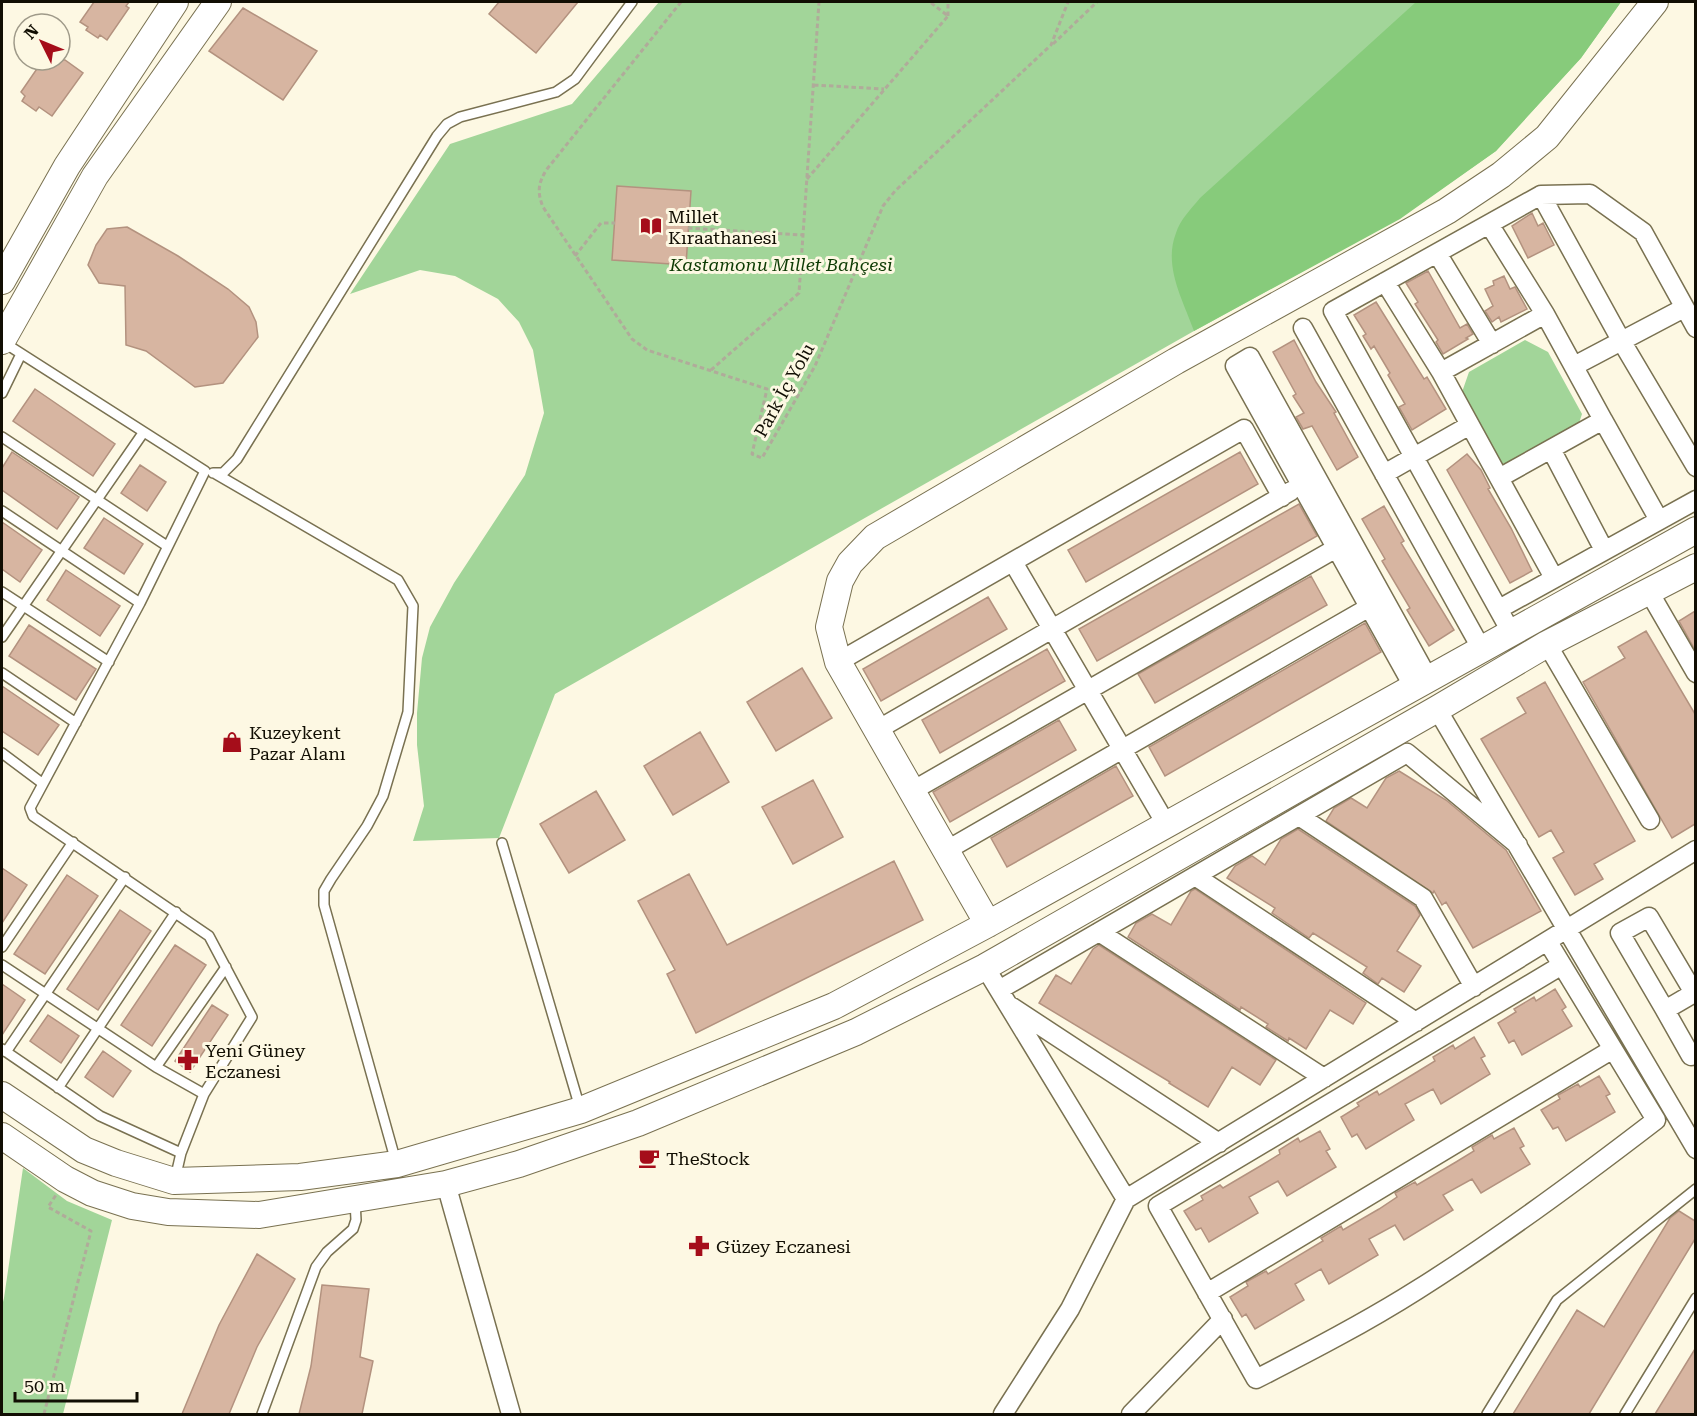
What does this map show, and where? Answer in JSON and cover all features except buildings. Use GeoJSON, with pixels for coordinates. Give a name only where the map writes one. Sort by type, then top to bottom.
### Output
{"type":"FeatureCollection","features":[{"type":"Feature","properties":{"kind":"main road"},"geometry":{"type":"LineString","coordinates":[[2,281],[67,166],[175,2]]}},
{"type":"Feature","properties":{"kind":"main road"},"geometry":{"type":"LineString","coordinates":[[8,345],[95,176],[218,2]]}},
{"type":"Feature","properties":{"kind":"main road"},"geometry":{"type":"LineString","coordinates":[[988,924],[838,663],[829,627],[840,581],[850,563],[875,537],[1176,361],[1447,211],[1501,175],[1548,137],[1655,2]]}},
{"type":"Feature","properties":{"kind":"main road"},"geometry":{"type":"LineString","coordinates":[[2,1095],[84,1150],[116,1163],[174,1181],[300,1177],[397,1164],[580,1110],[834,1006],[988,924],[1695,530]]}},
{"type":"Feature","properties":{"kind":"main road"},"geometry":{"type":"LineString","coordinates":[[2,1136],[77,1186],[110,1200],[168,1212],[259,1215],[446,1184],[519,1164],[638,1123],[856,1032],[985,967],[1547,644],[1695,567]]}},
{"type":"Feature","properties":{"kind":"street"},"geometry":{"type":"LineString","coordinates":[[1511,632],[1333,311],[1541,195],[1590,194],[1643,232],[1695,328]]}},
{"type":"Feature","properties":{"kind":"street"},"geometry":{"type":"LineString","coordinates":[[1541,195],[1622,342],[1695,467]]}},
{"type":"Feature","properties":{"kind":"street"},"geometry":{"type":"LineString","coordinates":[[1489,224],[1545,314],[1659,520]]}},
{"type":"Feature","properties":{"kind":"street"},"geometry":{"type":"LineString","coordinates":[[1437,253],[1492,344]]}},
{"type":"Feature","properties":{"kind":"street"},"geometry":{"type":"LineString","coordinates":[[1385,282],[1441,372],[1554,578]]}},
{"type":"Feature","properties":{"kind":"street"},"geometry":{"type":"LineString","coordinates":[[1574,366],[1684,308]]}},
{"type":"Feature","properties":{"kind":"street"},"geometry":{"type":"LineString","coordinates":[[1441,372],[1545,314]]}},
{"type":"Feature","properties":{"kind":"street"},"geometry":{"type":"LineString","coordinates":[[1303,328],[1481,648]]}},
{"type":"Feature","properties":{"kind":"street"},"geometry":{"type":"LineString","coordinates":[[1309,482],[1235,366],[1250,357],[1309,482],[1420,682]]}},
{"type":"Feature","properties":{"kind":"street"},"geometry":{"type":"LineString","coordinates":[[1499,478],[1603,420]]}},
{"type":"Feature","properties":{"kind":"street"},"geometry":{"type":"LineString","coordinates":[[1384,474],[1470,425]]}},
{"type":"Feature","properties":{"kind":"street"},"geometry":{"type":"LineString","coordinates":[[838,663],[1244,429],[1282,497]]}},
{"type":"Feature","properties":{"kind":"street"},"geometry":{"type":"LineString","coordinates":[[1551,449],[1604,550]]}},
{"type":"Feature","properties":{"kind":"street"},"geometry":{"type":"LineString","coordinates":[[877,730],[1309,482]]}},
{"type":"Feature","properties":{"kind":"street"},"geometry":{"type":"LineString","coordinates":[[1499,609],[1695,500]]}},
{"type":"Feature","properties":{"kind":"street"},"geometry":{"type":"LineString","coordinates":[[912,791],[1343,544]]}},
{"type":"Feature","properties":{"kind":"street"},"geometry":{"type":"LineString","coordinates":[[1013,562],[1166,824]]}},
{"type":"Feature","properties":{"kind":"street"},"geometry":{"type":"LineString","coordinates":[[1648,590],[1695,674]]}},
{"type":"Feature","properties":{"kind":"street"},"geometry":{"type":"LineString","coordinates":[[946,850],[1377,603]]}},
{"type":"Feature","properties":{"kind":"street"},"geometry":{"type":"LineString","coordinates":[[1547,644],[1650,820]]}},
{"type":"Feature","properties":{"kind":"street"},"geometry":{"type":"LineString","coordinates":[[1437,709],[1695,1149]]}},
{"type":"Feature","properties":{"kind":"street"},"geometry":{"type":"LineString","coordinates":[[1003,997],[1099,932],[1407,753],[1518,845]]}},
{"type":"Feature","properties":{"kind":"street"},"geometry":{"type":"LineString","coordinates":[[1299,816],[1423,898],[1474,987]]}},
{"type":"Feature","properties":{"kind":"street"},"geometry":{"type":"LineString","coordinates":[[1003,1414],[1070,1309],[1126,1199],[1695,850]]}},
{"type":"Feature","properties":{"kind":"street"},"geometry":{"type":"LineString","coordinates":[[1195,876],[1416,1022]]}},
{"type":"Feature","properties":{"kind":"street"},"geometry":{"type":"LineString","coordinates":[[1633,889],[1695,993],[1665,1010]]}},
{"type":"Feature","properties":{"kind":"street"},"geometry":{"type":"LineString","coordinates":[[1649,917],[1620,933],[1691,1056]]}},
{"type":"Feature","properties":{"kind":"street"},"geometry":{"type":"LineString","coordinates":[[1099,932],[1324,1078]]}},
{"type":"Feature","properties":{"kind":"street"},"geometry":{"type":"LineString","coordinates":[[1548,942],[1562,964],[1656,1120],[1566,1189],[1417,1290],[1344,1333],[1257,1379],[1158,1206],[1562,964]]}},
{"type":"Feature","properties":{"kind":"street"},"geometry":{"type":"LineString","coordinates":[[985,967],[1126,1199]]}},
{"type":"Feature","properties":{"kind":"street"},"geometry":{"type":"LineString","coordinates":[[1003,997],[1219,1143]]}},
{"type":"Feature","properties":{"kind":"street"},"geometry":{"type":"LineString","coordinates":[[1208,1293],[1613,1049]]}},
{"type":"Feature","properties":{"kind":"street"},"geometry":{"type":"LineString","coordinates":[[446,1184],[511,1414]]}},
{"type":"Feature","properties":{"kind":"street"},"geometry":{"type":"LineString","coordinates":[[1131,1414],[1222,1320]]}},
{"type":"Feature","properties":{"kind":"lane"},"geometry":{"type":"LineString","coordinates":[[216,474],[229,468],[237,459],[437,136],[447,124],[460,117],[556,92],[565,87],[575,79],[632,2]]}},
{"type":"Feature","properties":{"kind":"lane"},"geometry":{"type":"LineString","coordinates":[[2,393],[8,345],[205,471],[216,474],[398,580],[413,606],[408,712],[383,796],[367,826],[324,891],[324,905],[397,1164]]}},
{"type":"Feature","properties":{"kind":"lane"},"geometry":{"type":"LineString","coordinates":[[2,637],[143,433]]}},
{"type":"Feature","properties":{"kind":"lane"},"geometry":{"type":"LineString","coordinates":[[2,437],[167,546]]}},
{"type":"Feature","properties":{"kind":"lane"},"geometry":{"type":"LineString","coordinates":[[174,1181],[181,1154],[204,1094],[252,1017],[209,936],[31,813],[30,804],[109,662],[205,471]]}},
{"type":"Feature","properties":{"kind":"lane"},"geometry":{"type":"LineString","coordinates":[[2,511],[140,603]]}},
{"type":"Feature","properties":{"kind":"lane"},"geometry":{"type":"LineString","coordinates":[[2,592],[109,662]]}},
{"type":"Feature","properties":{"kind":"lane"},"geometry":{"type":"LineString","coordinates":[[2,673],[76,723]]}},
{"type":"Feature","properties":{"kind":"lane"},"geometry":{"type":"LineString","coordinates":[[2,753],[42,783]]}},
{"type":"Feature","properties":{"kind":"lane"},"geometry":{"type":"LineString","coordinates":[[2,946],[73,842]]}},
{"type":"Feature","properties":{"kind":"lane"},"geometry":{"type":"LineString","coordinates":[[502,843],[580,1110]]}},
{"type":"Feature","properties":{"kind":"lane"},"geometry":{"type":"LineString","coordinates":[[125,877],[4,1050],[100,1116],[181,1154]]}},
{"type":"Feature","properties":{"kind":"lane"},"geometry":{"type":"LineString","coordinates":[[58,1088],[176,912]]}},
{"type":"Feature","properties":{"kind":"lane"},"geometry":{"type":"LineString","coordinates":[[2,965],[156,1067],[204,1094]]}},
{"type":"Feature","properties":{"kind":"lane"},"geometry":{"type":"LineString","coordinates":[[156,1067],[226,967]]}},
{"type":"Feature","properties":{"kind":"lane"},"geometry":{"type":"LineString","coordinates":[[1487,1414],[1557,1300],[1695,1190]]}},
{"type":"Feature","properties":{"kind":"lane"},"geometry":{"type":"LineString","coordinates":[[262,1414],[316,1267],[327,1252],[353,1229],[356,1220],[355,1200]]}},
{"type":"Feature","properties":{"kind":"lane"},"geometry":{"type":"LineString","coordinates":[[1625,1414],[1695,1298]]}},
{"type":"Feature","properties":{"kind":"path","name":"Park İç Yolu"},"geometry":{"type":"LineString","coordinates":[[681,2],[541,179],[538,192],[543,207],[632,339],[647,351],[767,389],[753,454],[762,458],[815,366],[883,206],[895,191],[1051,45],[1068,2]]}},
{"type":"Feature","properties":{"kind":"path"},"geometry":{"type":"LineString","coordinates":[[710,370],[799,293],[819,2]]}},
{"type":"Feature","properties":{"kind":"path"},"geometry":{"type":"LineString","coordinates":[[930,2],[948,16]]}},
{"type":"Feature","properties":{"kind":"path"},"geometry":{"type":"LineString","coordinates":[[807,180],[948,16],[948,2]]}},
{"type":"Feature","properties":{"kind":"path"},"geometry":{"type":"LineString","coordinates":[[1051,45],[1097,2]]}},
{"type":"Feature","properties":{"kind":"path"},"geometry":{"type":"LineString","coordinates":[[814,86],[885,88]]}},
{"type":"Feature","properties":{"kind":"path"},"geometry":{"type":"LineString","coordinates":[[575,255],[602,223],[615,223]]}},
{"type":"Feature","properties":{"kind":"path"},"geometry":{"type":"LineString","coordinates":[[688,228],[803,235]]}},
{"type":"Feature","properties":{"kind":"path"},"geometry":{"type":"LineString","coordinates":[[44,1414],[91,1231],[48,1207]]}},
{"type":"Feature","properties":{"kind":"green space","name":"Kastamonu Millet Bahçesi"},"geometry":{"type":"Polygon","coordinates":[[[659,2],[1621,2],[1581,58],[1496,151],[1400,218],[1194,331],[555,694],[499,838],[413,841],[424,806],[417,745],[417,713],[422,658],[430,627],[454,583],[525,475],[544,413],[533,350],[519,322],[498,299],[455,276],[420,270],[350,294],[450,144],[572,104],[659,2]]]}},
{"type":"Feature","properties":{"kind":"green space"},"geometry":{"type":"Polygon","coordinates":[[[1416,2],[1621,2],[1581,58],[1496,151],[1400,219],[1194,331],[1173,270],[1173,245],[1183,219],[1200,198],[1416,2]]]}},
{"type":"Feature","properties":{"kind":"green space"},"geometry":{"type":"Polygon","coordinates":[[[1525,340],[1548,352],[1582,414],[1579,423],[1505,464],[1497,461],[1461,395],[1469,372],[1525,340]]]}},
{"type":"Feature","properties":{"kind":"green space"},"geometry":{"type":"Polygon","coordinates":[[[23,1168],[67,1201],[112,1220],[63,1414],[2,1414],[2,1306],[23,1168]]]}},
{"type":"Feature","properties":{"kind":"place","name":"Millet Kıraathanesi"},"geometry":{"type":"Point","coordinates":[651,226]}},
{"type":"Feature","properties":{"kind":"place","name":"Kuzeykent Pazar Alanı"},"geometry":{"type":"Point","coordinates":[232,742]}},
{"type":"Feature","properties":{"kind":"place","name":"Yeni Güney Eczanesi"},"geometry":{"type":"Point","coordinates":[188,1060]}},
{"type":"Feature","properties":{"kind":"place","name":"TheStock"},"geometry":{"type":"Point","coordinates":[649,1158]}},
{"type":"Feature","properties":{"kind":"place","name":"Güzey Eczanesi"},"geometry":{"type":"Point","coordinates":[699,1246]}}]}
